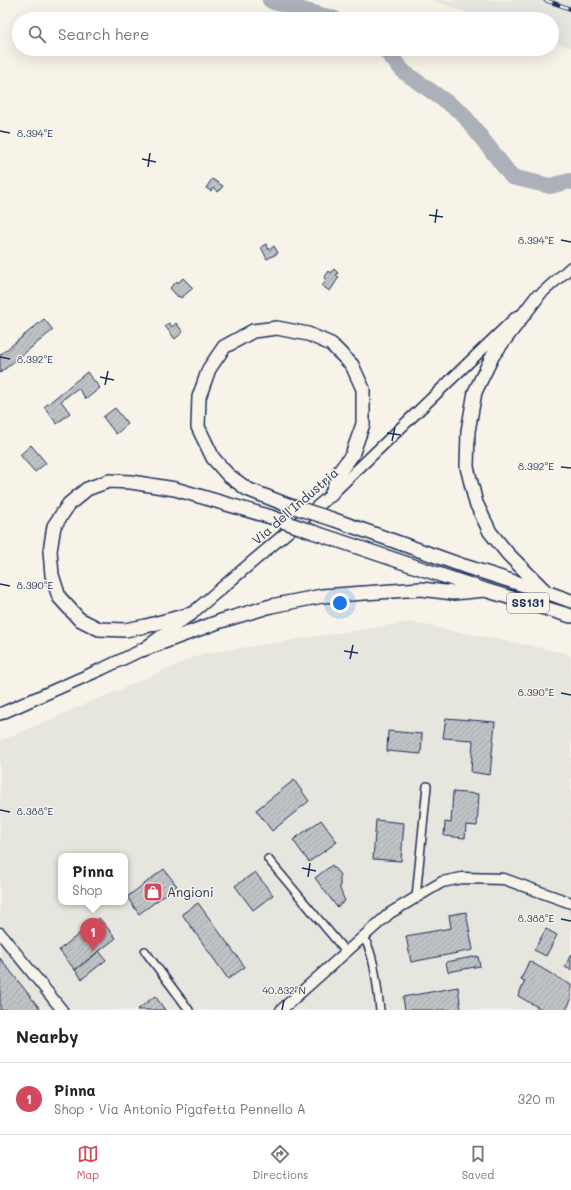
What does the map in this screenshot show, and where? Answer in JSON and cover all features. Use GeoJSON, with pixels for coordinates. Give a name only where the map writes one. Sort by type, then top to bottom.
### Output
{"type":"FeatureCollection","features":[{"type":"Feature","properties":{"kind":"highway"},"geometry":{"type":"LineString","coordinates":[[537,297],[493,355],[475,392],[468,431],[467,467],[476,503],[490,532],[508,554],[546,592]]}},
{"type":"Feature","properties":{"kind":"highway"},"geometry":{"type":"LineString","coordinates":[[331,495],[340,471],[352,455],[363,424],[363,389],[352,365],[331,344],[308,334],[277,328],[253,331],[224,346],[209,369],[199,397],[198,427],[213,458],[228,475],[247,489],[286,504],[464,566],[546,592]]}},
{"type":"Feature","properties":{"kind":"highway"},"geometry":{"type":"LineString","coordinates":[[191,614],[125,630],[100,629],[79,620],[59,597],[52,575],[50,551],[54,526],[69,504],[87,489],[109,481],[131,482],[175,489],[271,517],[484,590]]}},
{"type":"Feature","properties":{"kind":"highway"},"geometry":{"type":"LineString","coordinates":[[142,650],[221,621],[271,606],[322,596],[421,589],[453,593],[484,590]]}},
{"type":"Feature","properties":{"kind":"highway","name":"SS131"},"geometry":{"type":"LineString","coordinates":[[484,590],[571,616]]}},
{"type":"Feature","properties":{"kind":"highway","name":"SS131"},"geometry":{"type":"LineString","coordinates":[[546,592],[571,601]]}},
{"type":"Feature","properties":{"kind":"main road","name":"Via dell'Industria"},"geometry":{"type":"LineString","coordinates":[[0,714],[142,650],[191,614],[331,495],[537,297],[571,267]]}},
{"type":"Feature","properties":{"kind":"main road"},"geometry":{"type":"LineString","coordinates":[[281,1010],[390,912],[442,882],[462,878],[504,879],[571,902]]}},
{"type":"Feature","properties":{"kind":"main road"},"geometry":{"type":"LineString","coordinates":[[0,933],[62,1010]]}},
{"type":"Feature","properties":{"kind":"street"},"geometry":{"type":"LineString","coordinates":[[416,897],[427,786]]}},
{"type":"Feature","properties":{"kind":"street"},"geometry":{"type":"LineString","coordinates":[[268,860],[346,952]]}},
{"type":"Feature","properties":{"kind":"street"},"geometry":{"type":"LineString","coordinates":[[363,936],[371,952],[380,1010]]}},
{"type":"Feature","properties":{"kind":"street"},"geometry":{"type":"LineString","coordinates":[[145,951],[189,1010]]}},
{"type":"Feature","properties":{"kind":"shaded area"},"geometry":{"type":"Polygon","coordinates":[[[431,0],[571,0],[571,48],[559,44],[559,12],[465,12],[431,0]]]}},
{"type":"Feature","properties":{"kind":"shaded area"},"geometry":{"type":"Polygon","coordinates":[[[409,622],[562,652],[571,656],[571,1010],[0,1010],[0,741],[202,654],[409,622]]]}},
{"type":"Feature","properties":{"kind":"building"},"geometry":{"type":"Polygon","coordinates":[[[212,179],[223,186],[218,192],[213,188],[211,191],[206,188],[212,179]]]}},
{"type":"Feature","properties":{"kind":"building"},"geometry":{"type":"Polygon","coordinates":[[[266,244],[269,250],[274,246],[278,253],[267,259],[261,247],[266,244]]]}},
{"type":"Feature","properties":{"kind":"building"},"geometry":{"type":"Polygon","coordinates":[[[334,269],[338,273],[336,275],[339,277],[330,291],[322,286],[327,280],[324,278],[329,271],[331,273],[334,269]]]}},
{"type":"Feature","properties":{"kind":"building"},"geometry":{"type":"Polygon","coordinates":[[[183,278],[193,288],[181,298],[179,296],[178,297],[170,288],[177,281],[178,283],[183,278]]]}},
{"type":"Feature","properties":{"kind":"building"},"geometry":{"type":"Polygon","coordinates":[[[44,319],[53,330],[0,373],[0,355],[44,319]]]}},
{"type":"Feature","properties":{"kind":"building"},"geometry":{"type":"Polygon","coordinates":[[[169,323],[172,327],[176,323],[183,332],[175,339],[165,326],[169,323]]]}},
{"type":"Feature","properties":{"kind":"building"},"geometry":{"type":"Polygon","coordinates":[[[87,372],[100,388],[86,399],[78,388],[61,401],[70,413],[57,424],[44,407],[87,372]]]}},
{"type":"Feature","properties":{"kind":"building"},"geometry":{"type":"Polygon","coordinates":[[[115,408],[128,424],[116,434],[103,417],[115,408]]]}},
{"type":"Feature","properties":{"kind":"building"},"geometry":{"type":"Polygon","coordinates":[[[31,445],[46,463],[35,472],[20,455],[31,445]]]}},
{"type":"Feature","properties":{"kind":"building"},"geometry":{"type":"Polygon","coordinates":[[[446,718],[495,722],[490,775],[471,772],[473,740],[443,738],[446,718]]]}},
{"type":"Feature","properties":{"kind":"building"},"geometry":{"type":"Polygon","coordinates":[[[388,731],[422,734],[421,754],[387,751],[388,731]]]}},
{"type":"Feature","properties":{"kind":"building"},"geometry":{"type":"Polygon","coordinates":[[[294,780],[309,801],[272,831],[256,810],[294,780]]]}},
{"type":"Feature","properties":{"kind":"building"},"geometry":{"type":"Polygon","coordinates":[[[453,792],[479,794],[477,826],[466,825],[465,838],[444,836],[445,822],[451,823],[453,792]]]}},
{"type":"Feature","properties":{"kind":"building"},"geometry":{"type":"Polygon","coordinates":[[[321,820],[337,842],[309,862],[293,840],[321,820]]]}},
{"type":"Feature","properties":{"kind":"building"},"geometry":{"type":"Polygon","coordinates":[[[376,820],[404,823],[401,861],[373,859],[376,820]]]}},
{"type":"Feature","properties":{"kind":"building"},"geometry":{"type":"Polygon","coordinates":[[[332,865],[340,875],[340,889],[345,901],[337,907],[315,878],[332,865]]]}},
{"type":"Feature","properties":{"kind":"building"},"geometry":{"type":"Polygon","coordinates":[[[164,869],[177,886],[139,914],[128,896],[164,869]]]}},
{"type":"Feature","properties":{"kind":"building"},"geometry":{"type":"Polygon","coordinates":[[[255,872],[273,895],[253,910],[235,886],[255,872]]]}},
{"type":"Feature","properties":{"kind":"building"},"geometry":{"type":"Polygon","coordinates":[[[198,903],[245,967],[228,979],[182,914],[198,903]]]}},
{"type":"Feature","properties":{"kind":"building"},"geometry":{"type":"Polygon","coordinates":[[[466,912],[473,950],[411,962],[406,936],[451,928],[449,915],[466,912]]]}},
{"type":"Feature","properties":{"kind":"building"},"geometry":{"type":"Polygon","coordinates":[[[99,918],[116,938],[75,970],[59,950],[99,918]]]}},
{"type":"Feature","properties":{"kind":"building"},"geometry":{"type":"Polygon","coordinates":[[[546,929],[557,935],[546,956],[534,950],[546,929]]]}},
{"type":"Feature","properties":{"kind":"building"},"geometry":{"type":"Polygon","coordinates":[[[99,951],[106,960],[82,979],[75,970],[99,951]]]}},
{"type":"Feature","properties":{"kind":"building"},"geometry":{"type":"Polygon","coordinates":[[[571,954],[571,970],[565,967],[571,954]]]}},
{"type":"Feature","properties":{"kind":"building"},"geometry":{"type":"Polygon","coordinates":[[[478,956],[480,966],[448,972],[446,962],[478,956]]]}},
{"type":"Feature","properties":{"kind":"building"},"geometry":{"type":"Polygon","coordinates":[[[0,958],[41,1010],[0,1010],[0,958]]]}},
{"type":"Feature","properties":{"kind":"building"},"geometry":{"type":"Polygon","coordinates":[[[529,961],[571,985],[571,1000],[566,1010],[543,1010],[518,996],[525,981],[521,979],[529,961]]]}},
{"type":"Feature","properties":{"kind":"building"},"geometry":{"type":"Polygon","coordinates":[[[458,987],[461,1010],[405,1010],[403,997],[458,987]]]}},
{"type":"Feature","properties":{"kind":"building"},"geometry":{"type":"Polygon","coordinates":[[[155,996],[165,1010],[137,1010],[155,996]]]}},
{"type":"Feature","properties":{"kind":"waterway"},"geometry":{"type":"LineString","coordinates":[[270,0],[310,12]]}},
{"type":"Feature","properties":{"kind":"waterway"},"geometry":{"type":"LineString","coordinates":[[390,56],[404,72],[462,113],[512,177],[550,186],[571,182]]}},
{"type":"Feature","properties":{"kind":"railway"},"geometry":{"type":"LineString","coordinates":[[545,0],[571,9]]}},
{"type":"Feature","properties":{"kind":"place","name":"Angioni"},"geometry":{"type":"Point","coordinates":[153,892]}},
{"type":"Feature","properties":{"kind":"place","name":"Pinna"},"geometry":{"type":"Point","coordinates":[93,951]}}]}
